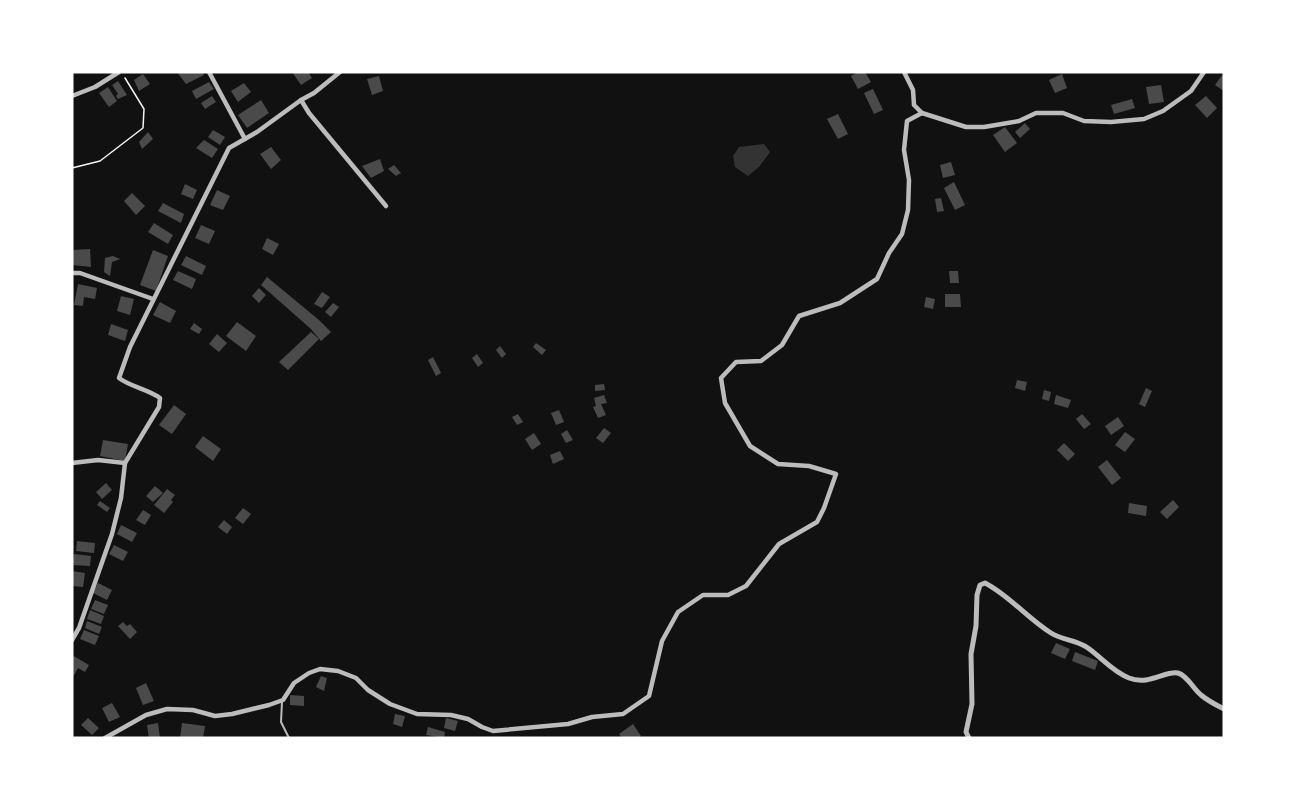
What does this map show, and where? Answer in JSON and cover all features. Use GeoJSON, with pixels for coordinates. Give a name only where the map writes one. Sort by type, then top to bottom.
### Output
{"type":"FeatureCollection","features":[{"type":"Feature","properties":{"kind":"street"},"geometry":{"type":"LineString","coordinates":[[72,96],[95,87],[120,72]]}},
{"type":"Feature","properties":{"kind":"street"},"geometry":{"type":"LineString","coordinates":[[209,72],[245,139]]}},
{"type":"Feature","properties":{"kind":"street"},"geometry":{"type":"LineString","coordinates":[[72,640],[79,628],[112,534],[121,498],[125,463],[159,406],[160,398],[150,391],[126,383],[119,378],[130,347],[229,148],[314,93],[339,72]]}},
{"type":"Feature","properties":{"kind":"street"},"geometry":{"type":"LineString","coordinates":[[904,72],[913,90],[914,105],[922,113],[966,127],[984,127],[1019,121],[1036,113],[1063,113],[1084,121],[1111,122],[1144,119],[1163,111],[1191,91],[1204,72]]}},
{"type":"Feature","properties":{"kind":"street"},"geometry":{"type":"LineString","coordinates":[[326,81],[329,74]]}},
{"type":"Feature","properties":{"kind":"street"},"geometry":{"type":"LineString","coordinates":[[301,100],[386,206]]}},
{"type":"Feature","properties":{"kind":"street"},"geometry":{"type":"LineString","coordinates":[[105,738],[146,715],[167,709],[193,710],[214,716],[232,714],[283,700],[294,683],[309,673],[321,669],[338,671],[356,678],[368,690],[390,704],[417,714],[468,718],[494,731],[568,724],[592,717],[623,714],[649,696],[663,640],[678,612],[703,595],[728,594],[746,586],[779,544],[817,522],[824,508],[836,474],[809,466],[778,464],[750,446],[725,403],[721,378],[736,362],[761,360],[782,345],[800,316],[840,303],[877,279],[889,253],[902,234],[909,180],[904,150],[906,129],[908,121],[922,113]]}},
{"type":"Feature","properties":{"kind":"street"},"geometry":{"type":"LineString","coordinates":[[72,273],[80,273],[153,299]]}},
{"type":"Feature","properties":{"kind":"street"},"geometry":{"type":"LineString","coordinates":[[72,463],[98,460],[125,463]]}},
{"type":"Feature","properties":{"kind":"street"},"geometry":{"type":"LineString","coordinates":[[969,738],[966,732],[972,705],[971,654],[978,612],[976,596],[980,585],[985,583],[1004,593],[1051,633],[1062,639],[1077,641],[1105,660],[1113,670],[1129,679],[1143,681],[1159,678],[1169,673],[1178,673],[1189,681],[1198,693],[1224,709]]}},
{"type":"Feature","properties":{"kind":"lane"},"geometry":{"type":"LineString","coordinates":[[283,700],[281,722],[289,738]]}},
{"type":"Feature","properties":{"kind":"path"},"geometry":{"type":"LineString","coordinates":[[72,168],[100,161],[143,128],[144,109],[120,72]]}},
{"type":"Feature","properties":{"kind":"shaded area"},"geometry":{"type":"Polygon","coordinates":[[[764,144],[770,152],[759,167],[748,176],[735,167],[733,156],[739,147],[764,144]]]}},
{"type":"Feature","properties":{"kind":"building"},"geometry":{"type":"Polygon","coordinates":[[[177,72],[202,72],[204,75],[186,84],[177,72]]]}},
{"type":"Feature","properties":{"kind":"building"},"geometry":{"type":"Polygon","coordinates":[[[292,72],[308,72],[312,78],[301,85],[292,72]]]}},
{"type":"Feature","properties":{"kind":"building"},"geometry":{"type":"Polygon","coordinates":[[[858,72],[865,72],[871,82],[858,89],[851,76],[858,72]]]}},
{"type":"Feature","properties":{"kind":"building"},"geometry":{"type":"Polygon","coordinates":[[[143,74],[150,84],[139,91],[134,80],[143,74]]]}},
{"type":"Feature","properties":{"kind":"building"},"geometry":{"type":"Polygon","coordinates":[[[1062,74],[1067,88],[1055,93],[1049,80],[1062,74]]]}},
{"type":"Feature","properties":{"kind":"building"},"geometry":{"type":"Polygon","coordinates":[[[1222,75],[1224,77],[1224,91],[1215,85],[1222,75]]]}},
{"type":"Feature","properties":{"kind":"building"},"geometry":{"type":"Polygon","coordinates":[[[379,76],[383,91],[372,95],[367,79],[379,76]]]}},
{"type":"Feature","properties":{"kind":"building"},"geometry":{"type":"Polygon","coordinates":[[[118,81],[127,95],[118,99],[116,96],[118,94],[112,85],[118,81]]]}},
{"type":"Feature","properties":{"kind":"building"},"geometry":{"type":"Polygon","coordinates":[[[209,82],[214,89],[196,99],[192,91],[209,82]]]}},
{"type":"Feature","properties":{"kind":"building"},"geometry":{"type":"Polygon","coordinates":[[[244,83],[251,92],[238,102],[231,91],[244,83]]]}},
{"type":"Feature","properties":{"kind":"building"},"geometry":{"type":"Polygon","coordinates":[[[1161,85],[1164,102],[1149,104],[1146,87],[1161,85]]]}},
{"type":"Feature","properties":{"kind":"building"},"geometry":{"type":"Polygon","coordinates":[[[108,87],[117,101],[109,107],[99,93],[108,87]]]}},
{"type":"Feature","properties":{"kind":"building"},"geometry":{"type":"Polygon","coordinates":[[[873,89],[883,110],[874,114],[864,93],[873,89]]]}},
{"type":"Feature","properties":{"kind":"building"},"geometry":{"type":"Polygon","coordinates":[[[212,96],[216,102],[205,109],[201,103],[212,96]]]}},
{"type":"Feature","properties":{"kind":"building"},"geometry":{"type":"Polygon","coordinates":[[[1206,96],[1217,108],[1207,118],[1195,105],[1206,96]]]}},
{"type":"Feature","properties":{"kind":"building"},"geometry":{"type":"Polygon","coordinates":[[[1132,99],[1135,108],[1114,114],[1111,105],[1132,99]]]}},
{"type":"Feature","properties":{"kind":"building"},"geometry":{"type":"Polygon","coordinates":[[[261,100],[269,113],[247,128],[238,115],[261,100]]]}},
{"type":"Feature","properties":{"kind":"building"},"geometry":{"type":"Polygon","coordinates":[[[838,114],[848,134],[838,139],[827,119],[838,114]]]}},
{"type":"Feature","properties":{"kind":"building"},"geometry":{"type":"Polygon","coordinates":[[[1025,123],[1030,129],[1020,138],[1015,132],[1025,123]]]}},
{"type":"Feature","properties":{"kind":"building"},"geometry":{"type":"Polygon","coordinates":[[[1005,127],[1017,143],[1005,152],[993,135],[1005,127]]]}},
{"type":"Feature","properties":{"kind":"building"},"geometry":{"type":"Polygon","coordinates":[[[213,130],[225,137],[220,145],[208,137],[213,130]]]}},
{"type":"Feature","properties":{"kind":"building"},"geometry":{"type":"Polygon","coordinates":[[[148,132],[153,139],[142,149],[139,142],[148,132]]]}},
{"type":"Feature","properties":{"kind":"building"},"geometry":{"type":"Polygon","coordinates":[[[204,140],[218,149],[212,158],[196,148],[204,140]]]}},
{"type":"Feature","properties":{"kind":"building"},"geometry":{"type":"Polygon","coordinates":[[[271,147],[281,160],[271,169],[260,154],[271,147]]]}},
{"type":"Feature","properties":{"kind":"building"},"geometry":{"type":"Polygon","coordinates":[[[380,159],[384,171],[371,178],[362,166],[380,159]]]}},
{"type":"Feature","properties":{"kind":"building"},"geometry":{"type":"Polygon","coordinates":[[[951,162],[955,175],[943,178],[940,165],[951,162]]]}},
{"type":"Feature","properties":{"kind":"building"},"geometry":{"type":"Polygon","coordinates":[[[394,165],[401,173],[396,176],[388,169],[394,165]]]}},
{"type":"Feature","properties":{"kind":"building"},"geometry":{"type":"Polygon","coordinates":[[[954,182],[965,205],[955,210],[944,188],[954,182]]]}},
{"type":"Feature","properties":{"kind":"building"},"geometry":{"type":"Polygon","coordinates":[[[185,184],[197,190],[193,199],[181,194],[185,184]]]}},
{"type":"Feature","properties":{"kind":"building"},"geometry":{"type":"Polygon","coordinates":[[[217,190],[230,196],[223,210],[210,205],[217,190]]]}},
{"type":"Feature","properties":{"kind":"building"},"geometry":{"type":"Polygon","coordinates":[[[132,193],[145,206],[136,215],[124,201],[132,193]]]}},
{"type":"Feature","properties":{"kind":"building"},"geometry":{"type":"Polygon","coordinates":[[[941,198],[944,211],[937,212],[935,199],[941,198]]]}},
{"type":"Feature","properties":{"kind":"building"},"geometry":{"type":"Polygon","coordinates":[[[163,203],[184,214],[181,223],[158,211],[163,203]]]}},
{"type":"Feature","properties":{"kind":"building"},"geometry":{"type":"Polygon","coordinates":[[[154,223],[173,235],[168,244],[148,232],[154,223]]]}},
{"type":"Feature","properties":{"kind":"building"},"geometry":{"type":"Polygon","coordinates":[[[201,225],[215,231],[209,244],[195,238],[201,225]]]}},
{"type":"Feature","properties":{"kind":"building"},"geometry":{"type":"Polygon","coordinates":[[[267,238],[279,244],[273,255],[262,249],[267,238]]]}},
{"type":"Feature","properties":{"kind":"building"},"geometry":{"type":"Polygon","coordinates":[[[90,249],[91,267],[72,265],[72,250],[90,249]]]}},
{"type":"Feature","properties":{"kind":"building"},"geometry":{"type":"Polygon","coordinates":[[[153,250],[168,256],[156,291],[140,285],[153,250]]]}},
{"type":"Feature","properties":{"kind":"building"},"geometry":{"type":"Polygon","coordinates":[[[113,256],[120,259],[112,262],[110,276],[104,272],[105,258],[113,256]]]}},
{"type":"Feature","properties":{"kind":"building"},"geometry":{"type":"Polygon","coordinates":[[[186,256],[206,266],[202,275],[181,265],[186,256]]]}},
{"type":"Feature","properties":{"kind":"building"},"geometry":{"type":"Polygon","coordinates":[[[178,271],[196,279],[192,289],[173,280],[178,271]]]}},
{"type":"Feature","properties":{"kind":"building"},"geometry":{"type":"Polygon","coordinates":[[[949,271],[958,271],[959,283],[950,283],[949,271]]]}},
{"type":"Feature","properties":{"kind":"building"},"geometry":{"type":"Polygon","coordinates":[[[267,277],[331,332],[321,341],[311,329],[261,285],[267,277]]]}},
{"type":"Feature","properties":{"kind":"building"},"geometry":{"type":"Polygon","coordinates":[[[78,284],[97,288],[95,299],[84,297],[83,306],[74,305],[78,284]]]}},
{"type":"Feature","properties":{"kind":"building"},"geometry":{"type":"Polygon","coordinates":[[[259,288],[266,295],[259,303],[252,296],[259,288]]]}},
{"type":"Feature","properties":{"kind":"building"},"geometry":{"type":"Polygon","coordinates":[[[322,292],[330,297],[322,308],[314,304],[322,292]]]}},
{"type":"Feature","properties":{"kind":"building"},"geometry":{"type":"Polygon","coordinates":[[[945,294],[960,294],[961,307],[945,307],[945,294]]]}},
{"type":"Feature","properties":{"kind":"building"},"geometry":{"type":"Polygon","coordinates":[[[121,296],[134,299],[130,315],[117,311],[121,296]]]}},
{"type":"Feature","properties":{"kind":"building"},"geometry":{"type":"Polygon","coordinates":[[[926,297],[935,299],[933,309],[924,307],[926,297]]]}},
{"type":"Feature","properties":{"kind":"building"},"geometry":{"type":"Polygon","coordinates":[[[160,302],[176,311],[170,323],[153,315],[160,302]]]}},
{"type":"Feature","properties":{"kind":"building"},"geometry":{"type":"Polygon","coordinates":[[[333,303],[339,307],[331,317],[325,312],[333,303]]]}},
{"type":"Feature","properties":{"kind":"building"},"geometry":{"type":"Polygon","coordinates":[[[237,322],[256,336],[246,351],[226,336],[237,322]]]}},
{"type":"Feature","properties":{"kind":"building"},"geometry":{"type":"Polygon","coordinates":[[[194,323],[202,329],[199,334],[190,329],[194,323]]]}},
{"type":"Feature","properties":{"kind":"building"},"geometry":{"type":"Polygon","coordinates":[[[111,324],[128,330],[125,341],[108,335],[111,324]]]}},
{"type":"Feature","properties":{"kind":"building"},"geometry":{"type":"Polygon","coordinates":[[[311,332],[319,339],[288,370],[279,362],[311,332]]]}},
{"type":"Feature","properties":{"kind":"building"},"geometry":{"type":"Polygon","coordinates":[[[217,334],[227,343],[219,352],[209,344],[217,334]]]}},
{"type":"Feature","properties":{"kind":"building"},"geometry":{"type":"Polygon","coordinates":[[[536,343],[546,350],[542,355],[533,347],[536,343]]]}},
{"type":"Feature","properties":{"kind":"building"},"geometry":{"type":"Polygon","coordinates":[[[500,346],[506,354],[502,358],[496,350],[500,346]]]}},
{"type":"Feature","properties":{"kind":"building"},"geometry":{"type":"Polygon","coordinates":[[[477,354],[483,363],[478,367],[472,358],[477,354]]]}},
{"type":"Feature","properties":{"kind":"building"},"geometry":{"type":"Polygon","coordinates":[[[433,357],[441,373],[436,376],[428,360],[433,357]]]}},
{"type":"Feature","properties":{"kind":"building"},"geometry":{"type":"Polygon","coordinates":[[[1017,380],[1027,382],[1025,391],[1015,388],[1017,380]]]}},
{"type":"Feature","properties":{"kind":"building"},"geometry":{"type":"Polygon","coordinates":[[[604,384],[605,390],[595,391],[595,385],[604,384]]]}},
{"type":"Feature","properties":{"kind":"building"},"geometry":{"type":"Polygon","coordinates":[[[1146,388],[1152,391],[1145,407],[1139,404],[1146,388]]]}},
{"type":"Feature","properties":{"kind":"building"},"geometry":{"type":"Polygon","coordinates":[[[1044,390],[1051,392],[1049,401],[1042,399],[1044,390]]]}},
{"type":"Feature","properties":{"kind":"building"},"geometry":{"type":"Polygon","coordinates":[[[604,395],[607,403],[601,404],[606,415],[598,418],[593,407],[596,406],[594,398],[604,395]]]}},
{"type":"Feature","properties":{"kind":"building"},"geometry":{"type":"Polygon","coordinates":[[[1056,395],[1071,400],[1068,408],[1054,404],[1056,395]]]}},
{"type":"Feature","properties":{"kind":"building"},"geometry":{"type":"Polygon","coordinates":[[[174,405],[186,414],[172,434],[159,425],[174,405]]]}},
{"type":"Feature","properties":{"kind":"building"},"geometry":{"type":"Polygon","coordinates":[[[559,410],[564,422],[556,425],[551,413],[559,410]]]}},
{"type":"Feature","properties":{"kind":"building"},"geometry":{"type":"Polygon","coordinates":[[[518,414],[523,422],[517,425],[512,417],[518,414]]]}},
{"type":"Feature","properties":{"kind":"building"},"geometry":{"type":"Polygon","coordinates":[[[1082,414],[1091,424],[1084,429],[1076,419],[1082,414]]]}},
{"type":"Feature","properties":{"kind":"building"},"geometry":{"type":"Polygon","coordinates":[[[1118,417],[1124,426],[1111,435],[1105,426],[1118,417]]]}},
{"type":"Feature","properties":{"kind":"building"},"geometry":{"type":"Polygon","coordinates":[[[604,428],[611,433],[603,443],[596,438],[604,428]]]}},
{"type":"Feature","properties":{"kind":"building"},"geometry":{"type":"Polygon","coordinates":[[[567,430],[573,440],[566,443],[561,434],[567,430]]]}},
{"type":"Feature","properties":{"kind":"building"},"geometry":{"type":"Polygon","coordinates":[[[1125,432],[1135,439],[1125,452],[1115,445],[1125,432]]]}},
{"type":"Feature","properties":{"kind":"building"},"geometry":{"type":"Polygon","coordinates":[[[534,433],[541,444],[532,450],[525,439],[534,433]]]}},
{"type":"Feature","properties":{"kind":"building"},"geometry":{"type":"Polygon","coordinates":[[[203,436],[221,449],[213,461],[195,447],[203,436]]]}},
{"type":"Feature","properties":{"kind":"building"},"geometry":{"type":"Polygon","coordinates":[[[103,440],[128,444],[125,461],[100,456],[103,440]]]}},
{"type":"Feature","properties":{"kind":"building"},"geometry":{"type":"Polygon","coordinates":[[[1064,443],[1075,454],[1068,461],[1057,450],[1064,443]]]}},
{"type":"Feature","properties":{"kind":"building"},"geometry":{"type":"Polygon","coordinates":[[[560,451],[564,459],[553,464],[550,455],[560,451]]]}},
{"type":"Feature","properties":{"kind":"building"},"geometry":{"type":"Polygon","coordinates":[[[1107,460],[1121,478],[1112,485],[1098,467],[1107,460]]]}},
{"type":"Feature","properties":{"kind":"building"},"geometry":{"type":"Polygon","coordinates":[[[106,483],[112,490],[102,499],[96,492],[106,483]]]}},
{"type":"Feature","properties":{"kind":"building"},"geometry":{"type":"Polygon","coordinates":[[[155,486],[163,493],[153,502],[146,496],[155,486]]]}},
{"type":"Feature","properties":{"kind":"building"},"geometry":{"type":"Polygon","coordinates":[[[167,489],[175,495],[171,500],[173,502],[164,513],[154,505],[167,489]]]}},
{"type":"Feature","properties":{"kind":"building"},"geometry":{"type":"Polygon","coordinates":[[[1173,500],[1179,507],[1167,519],[1160,512],[1173,500]]]}},
{"type":"Feature","properties":{"kind":"building"},"geometry":{"type":"Polygon","coordinates":[[[100,501],[110,508],[107,512],[97,505],[100,501]]]}},
{"type":"Feature","properties":{"kind":"building"},"geometry":{"type":"Polygon","coordinates":[[[1129,503],[1147,506],[1146,516],[1128,513],[1129,503]]]}},
{"type":"Feature","properties":{"kind":"building"},"geometry":{"type":"Polygon","coordinates":[[[243,508],[251,514],[243,524],[235,518],[243,508]]]}},
{"type":"Feature","properties":{"kind":"building"},"geometry":{"type":"Polygon","coordinates":[[[143,510],[151,515],[145,525],[136,520],[143,510]]]}},
{"type":"Feature","properties":{"kind":"building"},"geometry":{"type":"Polygon","coordinates":[[[224,520],[232,527],[227,534],[218,527],[224,520]]]}},
{"type":"Feature","properties":{"kind":"building"},"geometry":{"type":"Polygon","coordinates":[[[121,525],[137,533],[132,542],[117,534],[121,525]]]}},
{"type":"Feature","properties":{"kind":"building"},"geometry":{"type":"Polygon","coordinates":[[[77,541],[95,543],[94,553],[76,551],[77,541]]]}},
{"type":"Feature","properties":{"kind":"building"},"geometry":{"type":"Polygon","coordinates":[[[114,545],[128,552],[123,561],[109,554],[114,545]]]}},
{"type":"Feature","properties":{"kind":"building"},"geometry":{"type":"Polygon","coordinates":[[[74,554],[91,556],[90,566],[72,565],[74,554]]]}},
{"type":"Feature","properties":{"kind":"building"},"geometry":{"type":"Polygon","coordinates":[[[72,571],[85,573],[83,587],[72,586],[72,571]]]}},
{"type":"Feature","properties":{"kind":"building"},"geometry":{"type":"Polygon","coordinates":[[[98,583],[112,590],[107,600],[93,593],[98,583]]]}},
{"type":"Feature","properties":{"kind":"building"},"geometry":{"type":"Polygon","coordinates":[[[95,600],[108,605],[104,614],[91,609],[95,600]]]}},
{"type":"Feature","properties":{"kind":"building"},"geometry":{"type":"Polygon","coordinates":[[[90,610],[104,616],[101,624],[87,619],[90,610]]]}},
{"type":"Feature","properties":{"kind":"building"},"geometry":{"type":"Polygon","coordinates":[[[87,621],[102,627],[99,634],[85,628],[87,621]]]}},
{"type":"Feature","properties":{"kind":"building"},"geometry":{"type":"Polygon","coordinates":[[[123,622],[127,626],[130,624],[137,632],[130,639],[118,626],[123,622]]]}},
{"type":"Feature","properties":{"kind":"building"},"geometry":{"type":"Polygon","coordinates":[[[84,630],[99,636],[95,645],[80,639],[84,630]]]}},
{"type":"Feature","properties":{"kind":"building"},"geometry":{"type":"Polygon","coordinates":[[[1056,643],[1070,649],[1065,659],[1051,653],[1056,643]]]}},
{"type":"Feature","properties":{"kind":"building"},"geometry":{"type":"Polygon","coordinates":[[[1075,652],[1098,661],[1095,670],[1072,661],[1075,652]]]}},
{"type":"Feature","properties":{"kind":"building"},"geometry":{"type":"Polygon","coordinates":[[[72,655],[89,665],[85,672],[78,668],[72,679],[72,655]]]}},
{"type":"Feature","properties":{"kind":"building"},"geometry":{"type":"Polygon","coordinates":[[[321,676],[327,678],[324,691],[316,687],[321,676]]]}},
{"type":"Feature","properties":{"kind":"building"},"geometry":{"type":"Polygon","coordinates":[[[146,683],[154,701],[143,705],[136,688],[146,683]]]}},
{"type":"Feature","properties":{"kind":"building"},"geometry":{"type":"Polygon","coordinates":[[[290,695],[304,696],[304,706],[290,705],[290,695]]]}},
{"type":"Feature","properties":{"kind":"building"},"geometry":{"type":"Polygon","coordinates":[[[112,703],[120,717],[109,722],[102,708],[112,703]]]}},
{"type":"Feature","properties":{"kind":"building"},"geometry":{"type":"Polygon","coordinates":[[[395,714],[405,716],[402,727],[393,724],[395,714]]]}},
{"type":"Feature","properties":{"kind":"building"},"geometry":{"type":"Polygon","coordinates":[[[88,718],[99,728],[92,735],[81,725],[88,718]]]}},
{"type":"Feature","properties":{"kind":"building"},"geometry":{"type":"Polygon","coordinates":[[[446,718],[458,721],[455,731],[444,728],[446,718]]]}},
{"type":"Feature","properties":{"kind":"building"},"geometry":{"type":"Polygon","coordinates":[[[158,723],[160,738],[149,738],[147,725],[158,723]]]}},
{"type":"Feature","properties":{"kind":"building"},"geometry":{"type":"Polygon","coordinates":[[[182,723],[205,726],[203,738],[180,738],[182,723]]]}},
{"type":"Feature","properties":{"kind":"building"},"geometry":{"type":"Polygon","coordinates":[[[633,724],[641,736],[622,738],[619,734],[633,724]]]}},
{"type":"Feature","properties":{"kind":"building"},"geometry":{"type":"Polygon","coordinates":[[[428,727],[445,732],[444,738],[426,735],[428,727]]]}}]}
